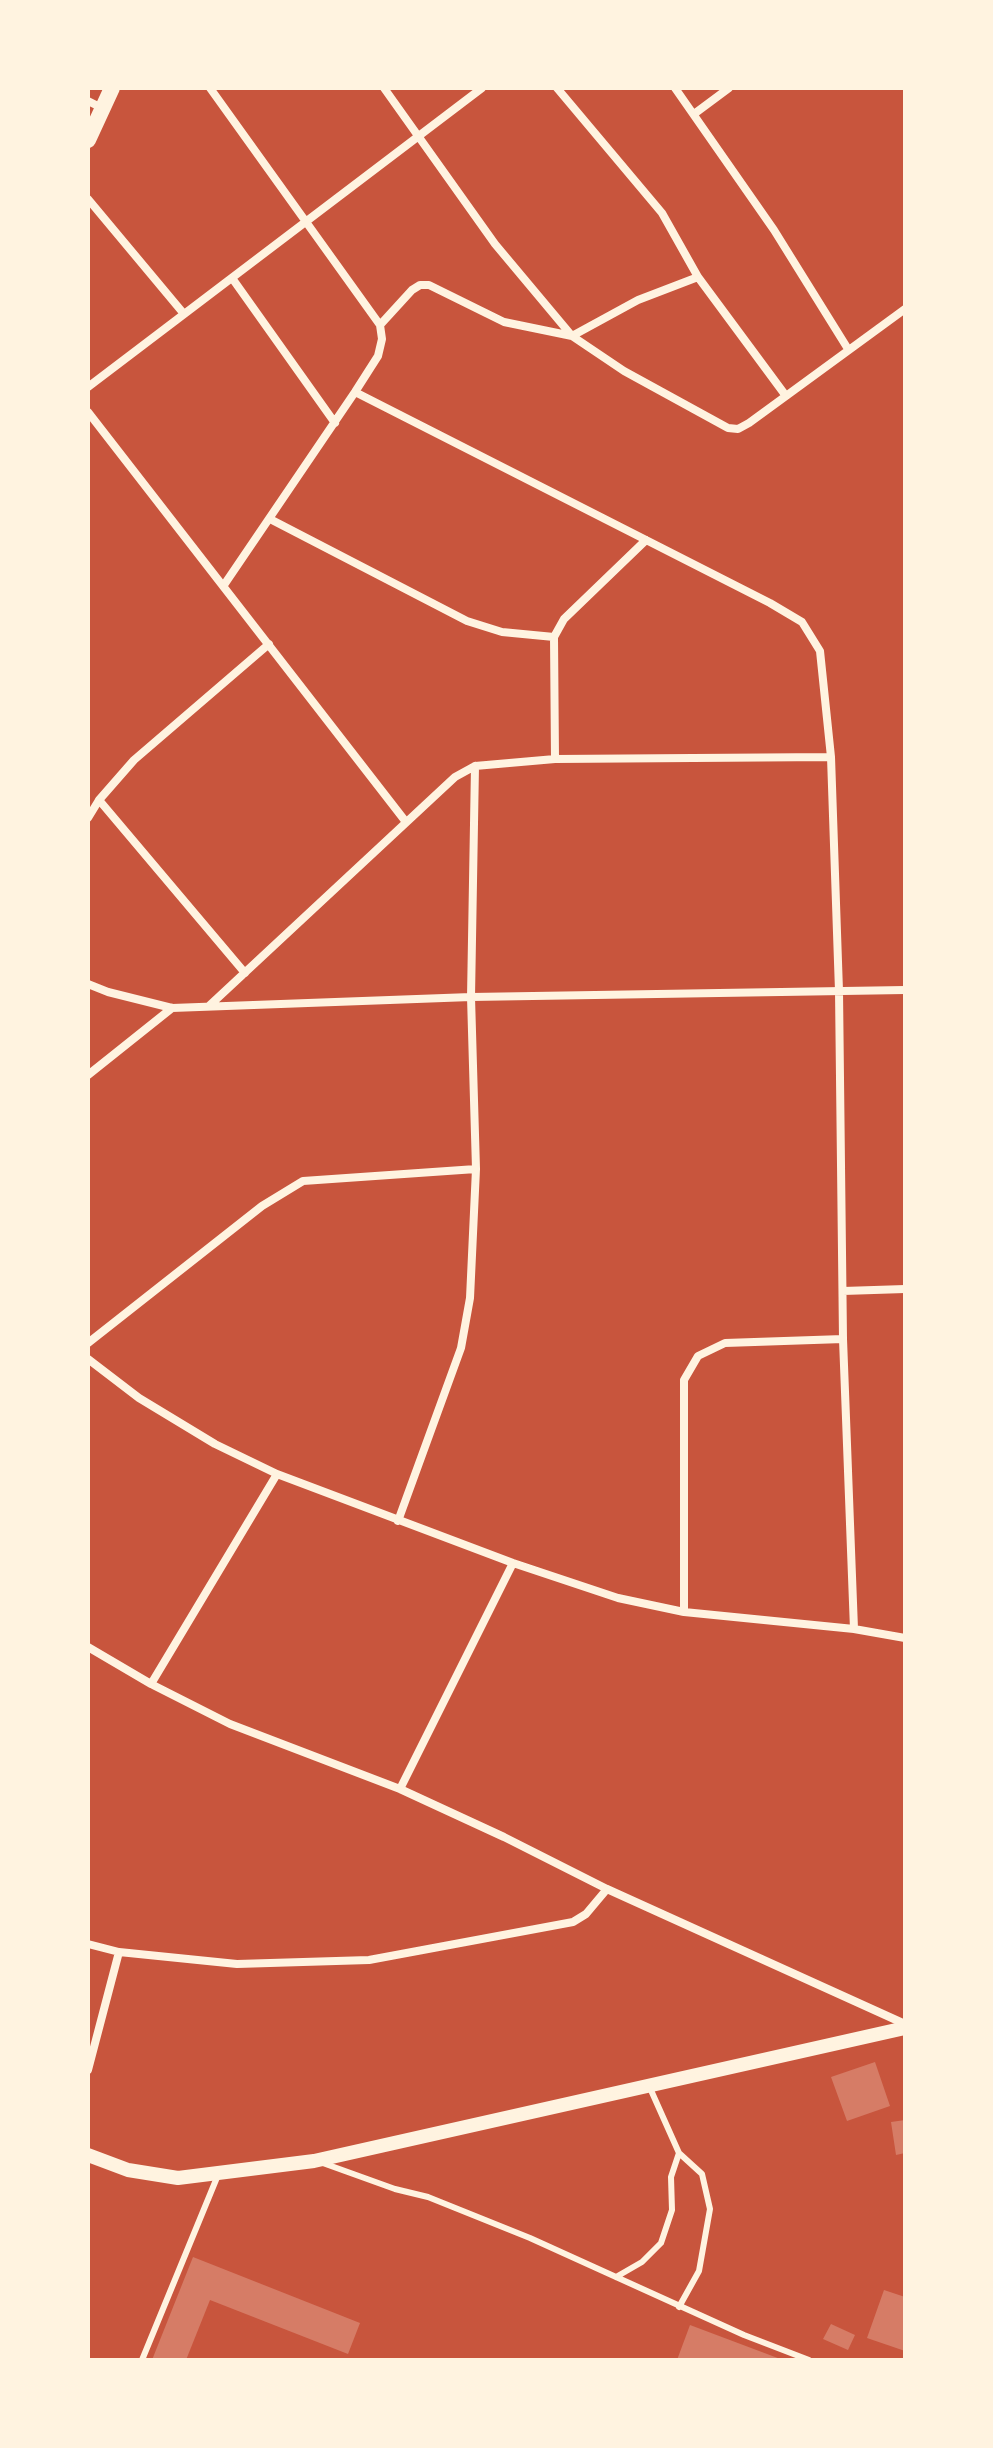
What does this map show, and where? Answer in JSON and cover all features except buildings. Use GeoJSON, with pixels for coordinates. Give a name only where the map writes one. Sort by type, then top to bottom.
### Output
{"type":"FeatureCollection","features":[{"type":"Feature","properties":{"kind":"main road"},"geometry":{"type":"LineString","coordinates":[[88,140],[95,105],[112,88]]}},
{"type":"Feature","properties":{"kind":"street"},"geometry":{"type":"LineString","coordinates":[[210,88],[380,325],[382,339],[378,356],[355,392],[224,585]]}},
{"type":"Feature","properties":{"kind":"street"},"geometry":{"type":"LineString","coordinates":[[384,88],[495,244],[572,336],[624,371],[728,428],[738,429],[749,423],[905,309]]}},
{"type":"Feature","properties":{"kind":"street"},"geometry":{"type":"LineString","coordinates":[[88,387],[482,88]]}},
{"type":"Feature","properties":{"kind":"street"},"geometry":{"type":"LineString","coordinates":[[557,88],[662,213],[698,277],[786,396]]}},
{"type":"Feature","properties":{"kind":"street"},"geometry":{"type":"LineString","coordinates":[[675,88],[774,230],[848,349]]}},
{"type":"Feature","properties":{"kind":"street"},"geometry":{"type":"LineString","coordinates":[[694,114],[729,88]]}},
{"type":"Feature","properties":{"kind":"street"},"geometry":{"type":"LineString","coordinates":[[88,199],[184,314]]}},
{"type":"Feature","properties":{"kind":"street"},"geometry":{"type":"LineString","coordinates":[[380,325],[412,290],[420,285],[429,285],[504,322],[572,336],[638,300],[698,277]]}},
{"type":"Feature","properties":{"kind":"street"},"geometry":{"type":"LineString","coordinates":[[232,278],[335,423]]}},
{"type":"Feature","properties":{"kind":"street"},"geometry":{"type":"LineString","coordinates":[[355,392],[770,603],[802,622],[820,651],[831,757],[839,991],[843,1339],[854,1629]]}},
{"type":"Feature","properties":{"kind":"street"},"geometry":{"type":"LineString","coordinates":[[88,412],[406,822]]}},
{"type":"Feature","properties":{"kind":"street"},"geometry":{"type":"LineString","coordinates":[[88,432],[97,424]]}},
{"type":"Feature","properties":{"kind":"street"},"geometry":{"type":"LineString","coordinates":[[270,519],[467,621],[502,632],[554,637]]}},
{"type":"Feature","properties":{"kind":"street"},"geometry":{"type":"LineString","coordinates":[[555,759],[554,637],[564,619],[646,540]]}},
{"type":"Feature","properties":{"kind":"street"},"geometry":{"type":"LineString","coordinates":[[88,818],[99,800],[134,760],[269,644]]}},
{"type":"Feature","properties":{"kind":"street"},"geometry":{"type":"LineString","coordinates":[[209,1007],[455,777],[475,766],[555,759],[831,757]]}},
{"type":"Feature","properties":{"kind":"street"},"geometry":{"type":"LineString","coordinates":[[398,1521],[461,1348],[470,1298],[476,1169],[471,997],[475,766]]}},
{"type":"Feature","properties":{"kind":"street"},"geometry":{"type":"LineString","coordinates":[[99,800],[245,973]]}},
{"type":"Feature","properties":{"kind":"street"},"geometry":{"type":"LineString","coordinates":[[88,984],[172,1008],[471,997],[905,990]]}},
{"type":"Feature","properties":{"kind":"street"},"geometry":{"type":"LineString","coordinates":[[88,1075],[172,1008]]}},
{"type":"Feature","properties":{"kind":"street"},"geometry":{"type":"LineString","coordinates":[[88,1343],[262,1206],[303,1181],[476,1169]]}},
{"type":"Feature","properties":{"kind":"street"},"geometry":{"type":"LineString","coordinates":[[843,1291],[905,1289]]}},
{"type":"Feature","properties":{"kind":"street"},"geometry":{"type":"LineString","coordinates":[[684,1612],[684,1380],[698,1356],[725,1343],[843,1339]]}},
{"type":"Feature","properties":{"kind":"street"},"geometry":{"type":"LineString","coordinates":[[88,1359],[139,1398],[215,1444],[277,1474],[513,1563],[618,1598],[684,1612],[854,1629],[905,1638]]}},
{"type":"Feature","properties":{"kind":"street"},"geometry":{"type":"LineString","coordinates":[[151,1684],[277,1474]]}},
{"type":"Feature","properties":{"kind":"street"},"geometry":{"type":"LineString","coordinates":[[400,1789],[513,1563]]}},
{"type":"Feature","properties":{"kind":"street"},"geometry":{"type":"LineString","coordinates":[[88,1647],[151,1684],[230,1724],[400,1789],[607,1889],[905,2026]]}},
{"type":"Feature","properties":{"kind":"street"},"geometry":{"type":"LineString","coordinates":[[88,1944],[119,1952],[237,1964],[369,1960],[573,1922],[586,1914],[607,1889]]}},
{"type":"Feature","properties":{"kind":"street"},"geometry":{"type":"LineString","coordinates":[[88,2070],[119,1952]]}},
{"type":"Feature","properties":{"kind":"street"},"geometry":{"type":"LineString","coordinates":[[88,2155],[128,2170],[178,2178],[314,2161],[905,2026]]}},
{"type":"Feature","properties":{"kind":"lane"},"geometry":{"type":"LineString","coordinates":[[648,2084],[679,2153],[702,2174],[710,2209],[699,2271],[679,2307]]}},
{"type":"Feature","properties":{"kind":"lane"},"geometry":{"type":"LineString","coordinates":[[616,2277],[642,2262],[661,2243],[672,2210],[671,2177],[679,2153]]}},
{"type":"Feature","properties":{"kind":"lane"},"geometry":{"type":"LineString","coordinates":[[314,2161],[428,2197],[530,2238],[679,2307],[809,2360]]}},
{"type":"Feature","properties":{"kind":"lane"},"geometry":{"type":"LineString","coordinates":[[142,2360],[218,2175]]}}]}
